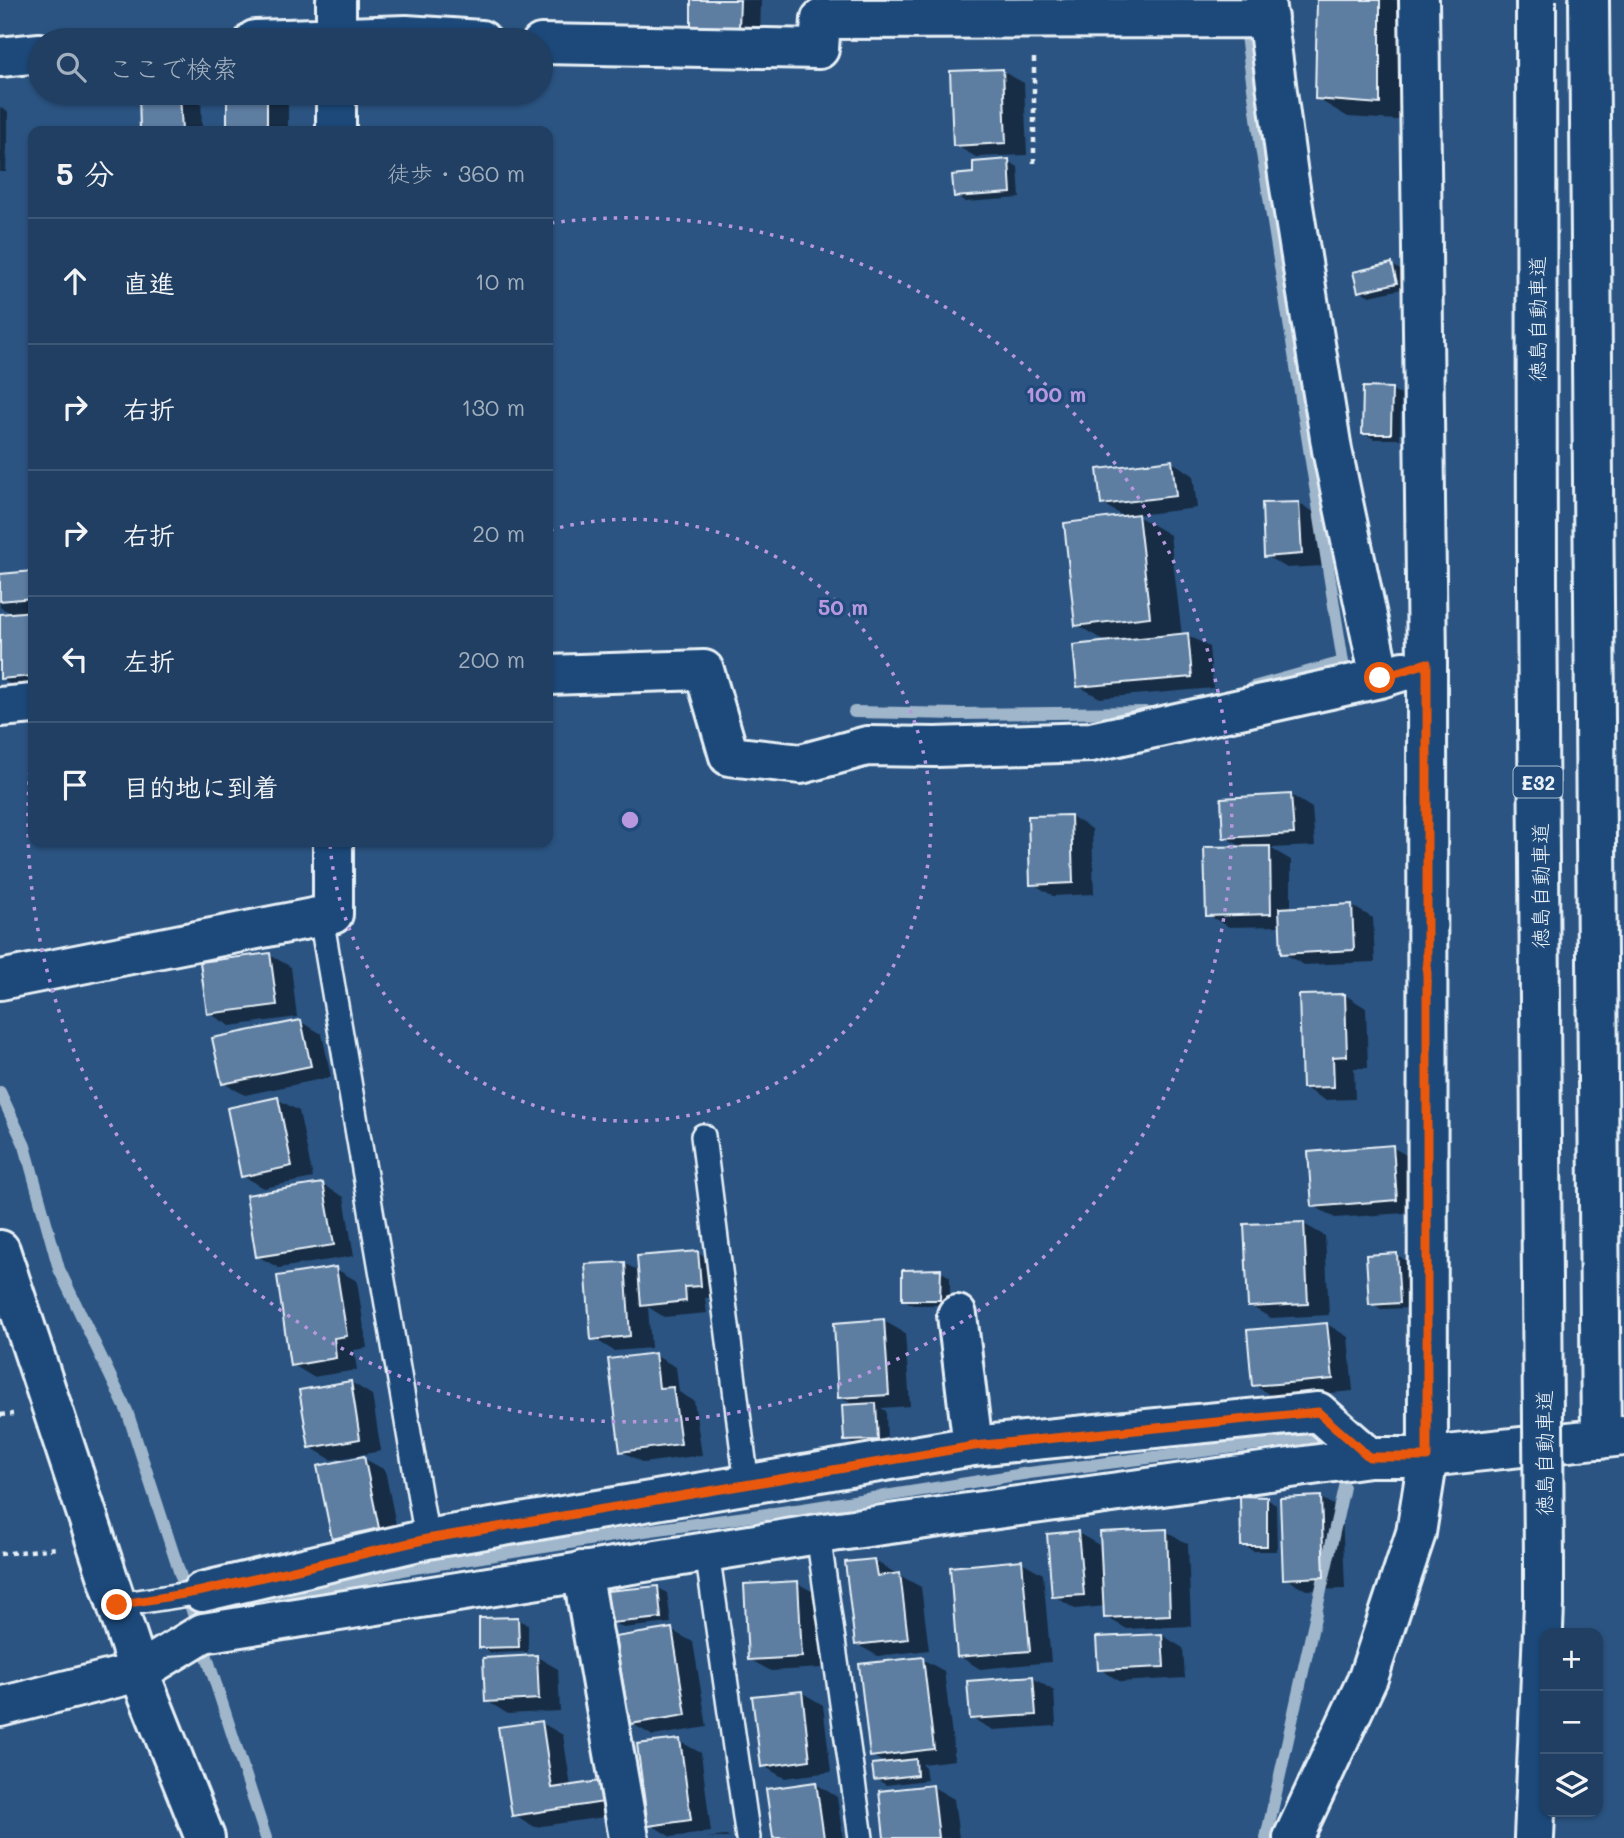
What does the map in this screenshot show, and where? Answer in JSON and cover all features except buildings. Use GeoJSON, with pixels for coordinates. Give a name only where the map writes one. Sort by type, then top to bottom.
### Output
{"type":"FeatureCollection","features":[{"type":"Feature","properties":{"kind":"main road"},"geometry":{"type":"LineString","coordinates":[[336,0],[336,28]]}},
{"type":"Feature","properties":{"kind":"main road"},"geometry":{"type":"LineString","coordinates":[[1293,1838],[1368,1678],[1416,1533],[1427,1457],[1427,663],[1419,0]]}},
{"type":"Feature","properties":{"kind":"main road","name":"徳島自動車道"},"geometry":{"type":"LineString","coordinates":[[1534,1838],[1544,1605],[1536,0]]}},
{"type":"Feature","properties":{"kind":"main road"},"geometry":{"type":"LineString","coordinates":[[0,1707],[139,1672],[203,1633],[818,1534],[1369,1457],[1427,1457],[1612,1437],[1589,0]]}},
{"type":"Feature","properties":{"kind":"main road"},"geometry":{"type":"LineString","coordinates":[[553,44],[819,49],[821,19],[1034,19],[1255,14],[1288,175],[1332,450],[1380,678]]}},
{"type":"Feature","properties":{"kind":"main road"},"geometry":{"type":"LineString","coordinates":[[0,57],[28,54]]}},
{"type":"Feature","properties":{"kind":"main road"},"geometry":{"type":"LineString","coordinates":[[336,105],[336,126]]}},
{"type":"Feature","properties":{"kind":"main road"},"geometry":{"type":"LineString","coordinates":[[553,675],[704,670],[729,755],[801,764],[867,746],[936,747],[1091,742],[1380,678],[1427,663]]}},
{"type":"Feature","properties":{"kind":"main road"},"geometry":{"type":"LineString","coordinates":[[0,707],[28,704]]}},
{"type":"Feature","properties":{"kind":"main road"},"geometry":{"type":"LineString","coordinates":[[0,979],[334,914],[333,847]]}},
{"type":"Feature","properties":{"kind":"main road"},"geometry":{"type":"LineString","coordinates":[[0,1250],[139,1672],[205,1838]]}},
{"type":"Feature","properties":{"kind":"main road"},"geometry":{"type":"LineString","coordinates":[[957,1314],[974,1446]]}},
{"type":"Feature","properties":{"kind":"main road"},"geometry":{"type":"LineString","coordinates":[[202,1591],[427,1539],[974,1446],[1318,1412],[1369,1457]]}},
{"type":"Feature","properties":{"kind":"main road"},"geometry":{"type":"LineString","coordinates":[[582,1571],[629,1838]]}},
{"type":"Feature","properties":{"kind":"main road","name":"徳島自動車道"},"geometry":{"type":"LineString","coordinates":[[1517,1838],[1544,1605]]}},
{"type":"Feature","properties":{"kind":"lane"},"geometry":{"type":"LineString","coordinates":[[321,916],[427,1539]]}},
{"type":"Feature","properties":{"kind":"lane"},"geometry":{"type":"LineString","coordinates":[[703,1136],[747,1484]]}},
{"type":"Feature","properties":{"kind":"lane"},"geometry":{"type":"LineString","coordinates":[[818,1534],[861,1838]]}},
{"type":"Feature","properties":{"kind":"lane"},"geometry":{"type":"LineString","coordinates":[[707,1552],[748,1838]]}},
{"type":"Feature","properties":{"kind":"lane"},"geometry":{"type":"LineString","coordinates":[[117,1605],[202,1591]]}},
{"type":"Feature","properties":{"kind":"path"},"geometry":{"type":"LineString","coordinates":[[1034,19],[1034,165]]}},
{"type":"Feature","properties":{"kind":"path"},"geometry":{"type":"LineString","coordinates":[[0,1554],[97,1545]]}},
{"type":"Feature","properties":{"kind":"waterway"},"geometry":{"type":"LineString","coordinates":[[1244,21],[1261,147],[1343,662],[1253,687]]}},
{"type":"Feature","properties":{"kind":"waterway"},"geometry":{"type":"LineString","coordinates":[[854,712],[1151,712]]}},
{"type":"Feature","properties":{"kind":"waterway"},"geometry":{"type":"LineString","coordinates":[[0,1092],[25,1146],[59,1269],[127,1411],[266,1838]]}},
{"type":"Feature","properties":{"kind":"waterway"},"geometry":{"type":"LineString","coordinates":[[222,1612],[408,1569],[644,1531],[1029,1473],[1320,1436]]}},
{"type":"Feature","properties":{"kind":"waterway"},"geometry":{"type":"LineString","coordinates":[[1266,1838],[1344,1487]]}},
{"type":"Feature","properties":{"kind":"route"},"geometry":{"type":"LineString","coordinates":[[117,1605],[202,1591],[427,1539],[974,1446],[1318,1412],[1369,1457],[1427,1457],[1427,663],[1380,678]]}}]}
